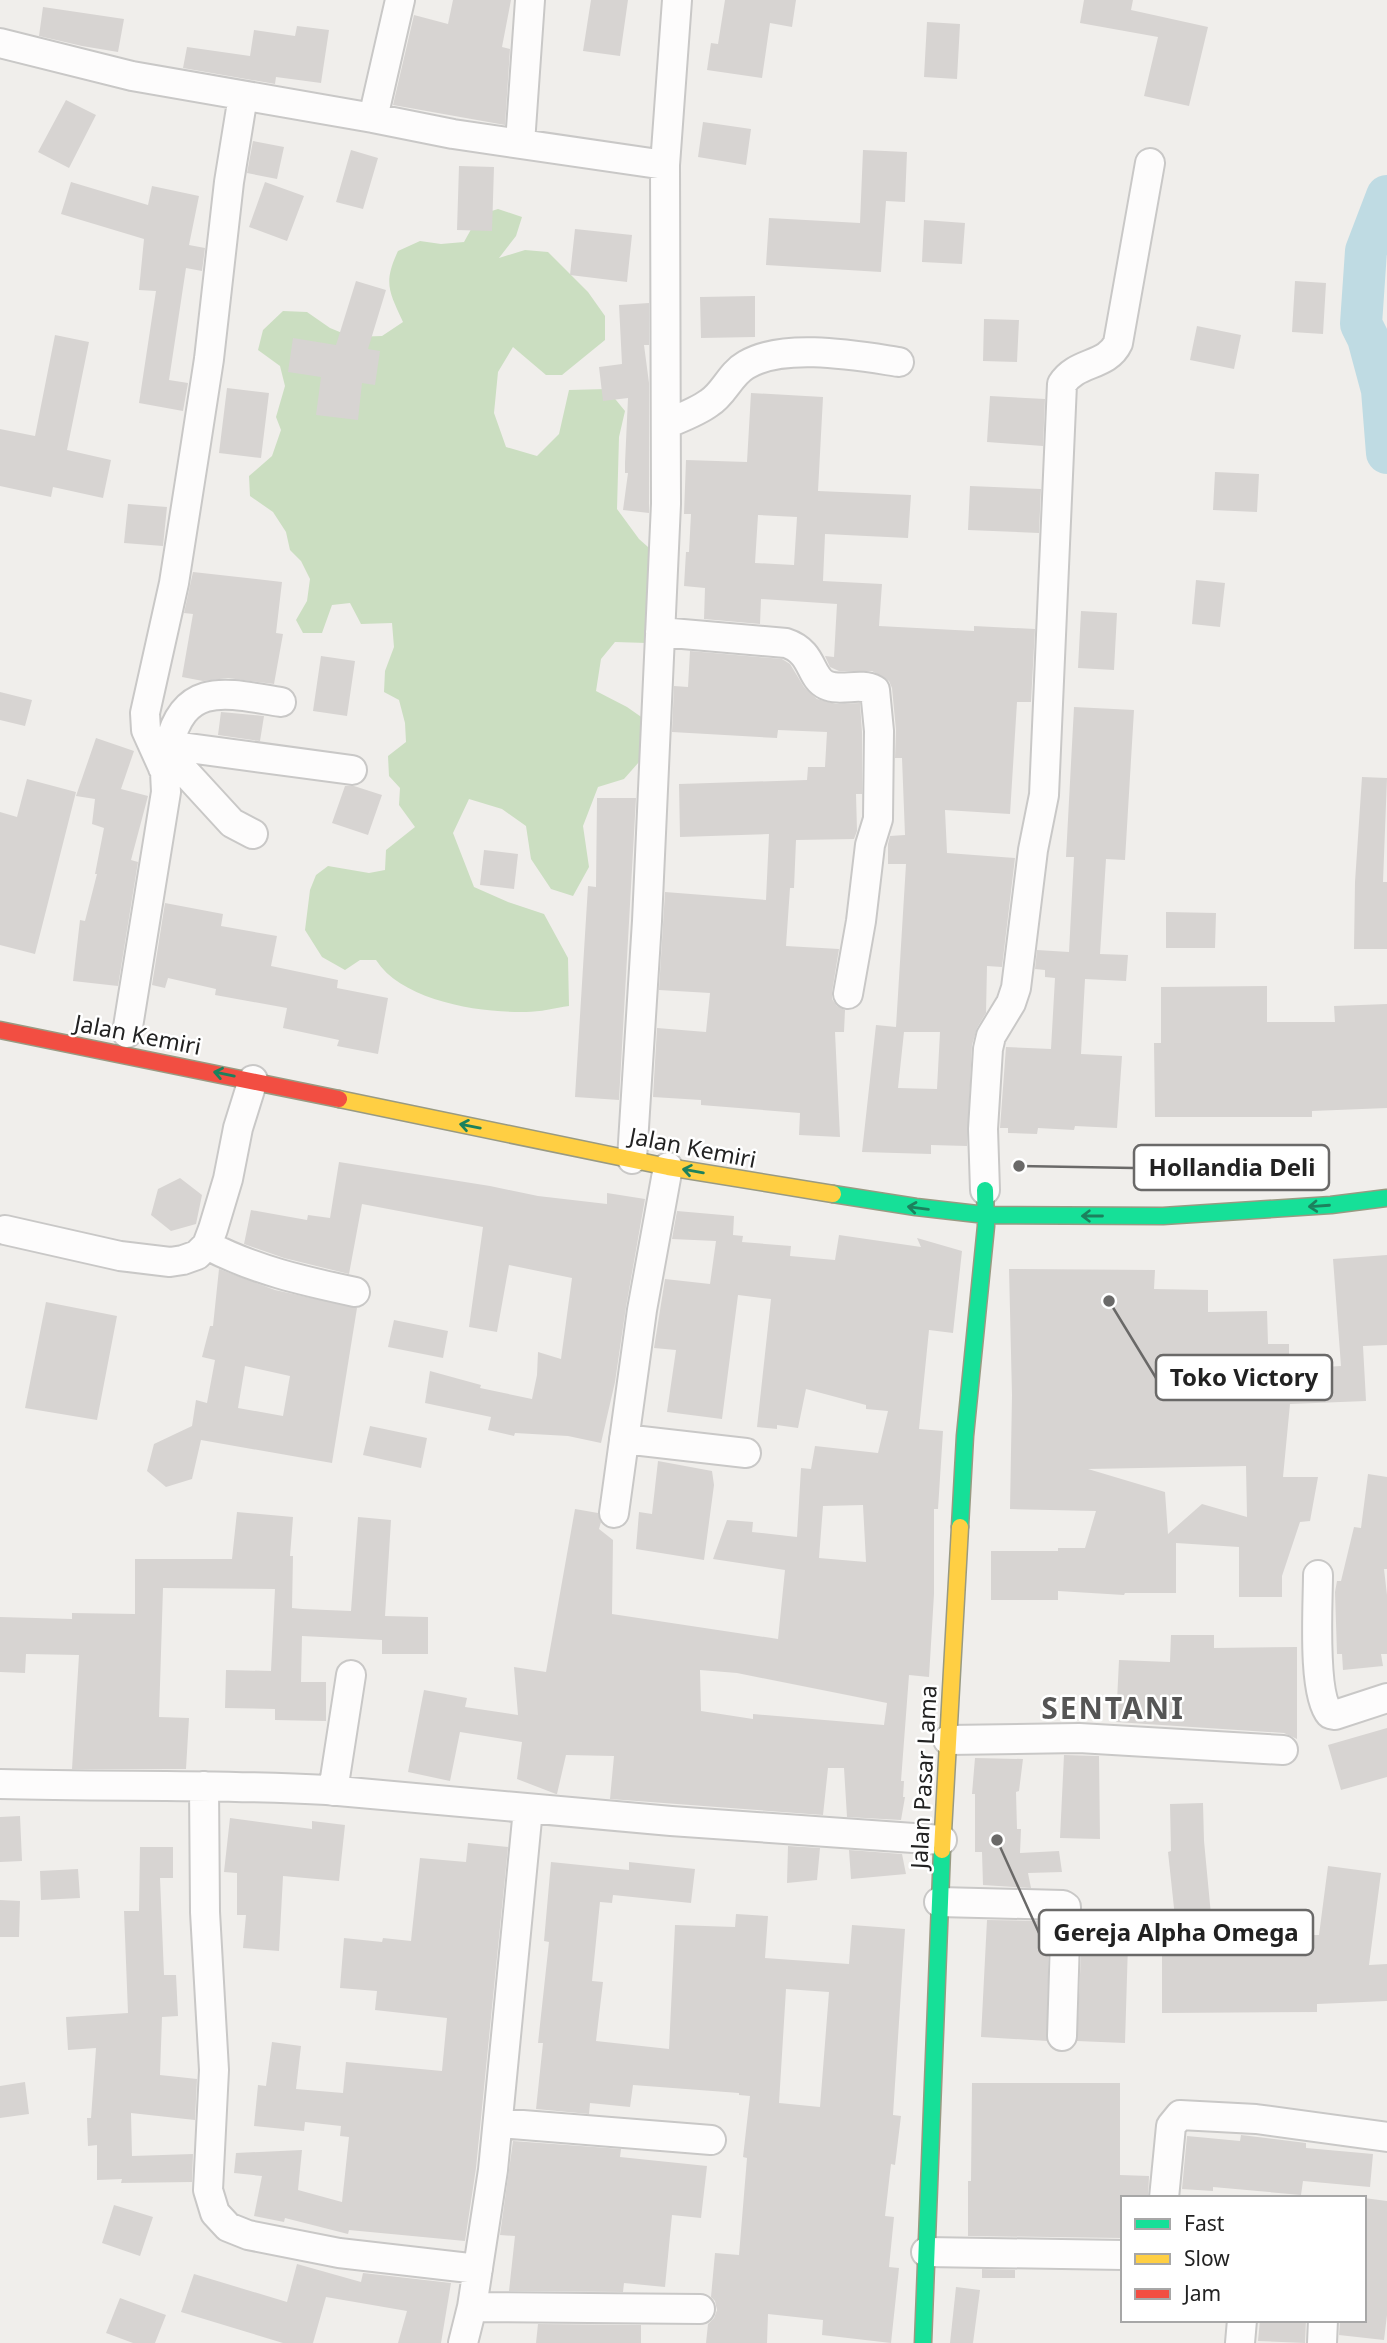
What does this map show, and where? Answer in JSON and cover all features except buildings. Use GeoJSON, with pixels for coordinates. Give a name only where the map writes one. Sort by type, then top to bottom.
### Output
{"type":"FeatureCollection","features":[{"type":"Feature","properties":{"kind":"main road","name":"Jalan Kemiri"},"geometry":{"type":"LineString","coordinates":[[0,1030],[253,1080],[359,1104],[633,1143],[668,1167],[832,1195],[986,1196],[1163,1216],[1331,1205],[1387,1198]]}},
{"type":"Feature","properties":{"kind":"main road","name":"Jalan Pasar Lama"},"geometry":{"type":"LineString","coordinates":[[923,2343],[938,2002],[942,1840],[965,1436],[986,1196]]}},
{"type":"Feature","properties":{"kind":"street"},"geometry":{"type":"LineString","coordinates":[[373,118],[400,0]]}},
{"type":"Feature","properties":{"kind":"street"},"geometry":{"type":"LineString","coordinates":[[520,143],[530,0]]}},
{"type":"Feature","properties":{"kind":"street"},"geometry":{"type":"LineString","coordinates":[[633,1143],[666,504],[665,165],[677,0]]}},
{"type":"Feature","properties":{"kind":"street"},"geometry":{"type":"LineString","coordinates":[[0,43],[132,76],[453,134],[665,165]]}},
{"type":"Feature","properties":{"kind":"street"},"geometry":{"type":"LineString","coordinates":[[243,96],[229,182],[209,359],[174,583],[145,713],[146,730],[162,752],[179,770],[187,774],[232,823],[253,834]]}},
{"type":"Feature","properties":{"kind":"street"},"geometry":{"type":"LineString","coordinates":[[986,1196],[983,1129],[988,1049],[991,1036],[1011,1003],[1016,988],[1033,850],[1044,795],[1062,384],[1073,371],[1110,356],[1118,343],[1150,163]]}},
{"type":"Feature","properties":{"kind":"street"},"geometry":{"type":"LineString","coordinates":[[666,425],[711,402],[730,379],[747,365],[769,357],[815,351],[900,362]]}},
{"type":"Feature","properties":{"kind":"street"},"geometry":{"type":"LineString","coordinates":[[660,632],[786,643],[799,647],[820,681],[827,686],[869,687],[875,690],[878,819],[870,845],[861,921],[848,993]]}},
{"type":"Feature","properties":{"kind":"street"},"geometry":{"type":"LineString","coordinates":[[129,1034],[166,792],[162,752],[181,715],[192,702],[228,694],[281,702]]}},
{"type":"Feature","properties":{"kind":"street"},"geometry":{"type":"LineString","coordinates":[[162,752],[352,771]]}},
{"type":"Feature","properties":{"kind":"street"},"geometry":{"type":"LineString","coordinates":[[5,1230],[120,1256],[170,1262],[197,1255],[207,1245],[228,1179],[238,1128],[253,1080]]}},
{"type":"Feature","properties":{"kind":"street"},"geometry":{"type":"LineString","coordinates":[[614,1513],[642,1310],[668,1167]]}},
{"type":"Feature","properties":{"kind":"street"},"geometry":{"type":"LineString","coordinates":[[207,1245],[262,1270],[355,1292]]}},
{"type":"Feature","properties":{"kind":"street"},"geometry":{"type":"LineString","coordinates":[[624,1439],[746,1453]]}},
{"type":"Feature","properties":{"kind":"street"},"geometry":{"type":"LineString","coordinates":[[1318,1575],[1319,1671],[1325,1709],[1329,1714],[1335,1715],[1387,1698]]}},
{"type":"Feature","properties":{"kind":"street"},"geometry":{"type":"LineString","coordinates":[[333,1791],[351,1675]]}},
{"type":"Feature","properties":{"kind":"street"},"geometry":{"type":"LineString","coordinates":[[948,1740],[1079,1738],[1283,1749]]}},
{"type":"Feature","properties":{"kind":"street"},"geometry":{"type":"LineString","coordinates":[[0,1784],[204,1786],[333,1791],[528,1809],[942,1840]]}},
{"type":"Feature","properties":{"kind":"street"},"geometry":{"type":"LineString","coordinates":[[204,1786],[205,1912],[214,2070],[208,2190],[215,2213],[228,2227],[248,2235],[339,2253],[478,2269]]}},
{"type":"Feature","properties":{"kind":"street"},"geometry":{"type":"LineString","coordinates":[[463,2343],[472,2307],[499,2123],[528,1809]]}},
{"type":"Feature","properties":{"kind":"street"},"geometry":{"type":"LineString","coordinates":[[939,1902],[1018,1902],[1066,1907],[1062,2036]]}},
{"type":"Feature","properties":{"kind":"street"},"geometry":{"type":"LineString","coordinates":[[1164,2196],[1171,2126],[1180,2115],[1256,2119],[1387,2137]]}},
{"type":"Feature","properties":{"kind":"street"},"geometry":{"type":"LineString","coordinates":[[499,2123],[711,2140]]}},
{"type":"Feature","properties":{"kind":"street"},"geometry":{"type":"LineString","coordinates":[[926,2252],[1121,2255]]}},
{"type":"Feature","properties":{"kind":"street"},"geometry":{"type":"LineString","coordinates":[[472,2307],[700,2309]]}},
{"type":"Feature","properties":{"kind":"street"},"geometry":{"type":"LineString","coordinates":[[1240,2343],[1242,2322]]}},
{"type":"Feature","properties":{"kind":"street"},"geometry":{"type":"LineString","coordinates":[[1322,2343],[1323,2322]]}},
{"type":"Feature","properties":{"kind":"green space"},"geometry":{"type":"Polygon","coordinates":[[[498,209],[522,217],[516,236],[499,258],[525,250],[548,252],[588,292],[605,316],[605,340],[562,375],[546,375],[513,347],[498,372],[494,413],[506,447],[537,456],[559,434],[569,390],[607,389],[625,411],[619,437],[617,509],[639,539],[657,555],[647,643],[615,642],[601,659],[596,691],[647,721],[646,754],[624,779],[598,787],[583,826],[589,867],[573,896],[551,889],[531,859],[526,826],[502,809],[469,799],[453,833],[474,887],[544,914],[568,958],[569,1006],[531,1012],[465,1007],[423,995],[404,986],[376,960],[360,960],[345,970],[322,957],[305,930],[310,890],[316,875],[328,866],[369,873],[385,870],[386,850],[415,827],[399,805],[400,788],[389,776],[388,756],[406,742],[405,723],[399,700],[384,692],[385,671],[394,647],[392,623],[361,624],[350,603],[332,605],[322,633],[303,633],[296,620],[307,601],[310,579],[301,561],[290,550],[286,532],[273,512],[250,496],[249,476],[272,456],[281,430],[276,417],[285,386],[280,366],[258,350],[263,330],[283,311],[307,312],[330,328],[352,337],[382,336],[403,322],[394,302],[389,279],[398,251],[420,241],[441,244],[464,242],[479,215],[498,209]]]}},
{"type":"Feature","properties":{"kind":"waterway"},"geometry":{"type":"LineString","coordinates":[[1387,196],[1366,251],[1361,324],[1368,338],[1382,390],[1387,453]]}},
{"type":"Feature","properties":{"kind":"traffic: fast"},"geometry":{"type":"LineString","coordinates":[[960,1527],[965,1436],[986,1226],[985,1190]]}},
{"type":"Feature","properties":{"kind":"traffic: fast"},"geometry":{"type":"LineString","coordinates":[[833,1194],[986,1215],[1163,1216],[1331,1205],[1387,1198]]}},
{"type":"Feature","properties":{"kind":"traffic: fast"},"geometry":{"type":"LineString","coordinates":[[923,2343],[942,1850]]}},
{"type":"Feature","properties":{"kind":"traffic: slow"},"geometry":{"type":"LineString","coordinates":[[339,1099],[668,1167],[833,1194]]}},
{"type":"Feature","properties":{"kind":"traffic: slow"},"geometry":{"type":"LineString","coordinates":[[942,1850],[960,1527]]}},
{"type":"Feature","properties":{"kind":"traffic: jam"},"geometry":{"type":"LineString","coordinates":[[0,1030],[339,1099]]}},
{"type":"Feature","properties":{"kind":"place","name":"Hollandia Deli"},"geometry":{"type":"Point","coordinates":[1019,1166]}},
{"type":"Feature","properties":{"kind":"place","name":"Toko Victory"},"geometry":{"type":"Point","coordinates":[1109,1301]}},
{"type":"Feature","properties":{"kind":"place","name":"Gereja Alpha Omega"},"geometry":{"type":"Point","coordinates":[997,1840]}},
{"type":"Feature","properties":{"kind":"district","name":"SENTANI"},"geometry":{"type":"Point","coordinates":[1113,1707]}}]}
